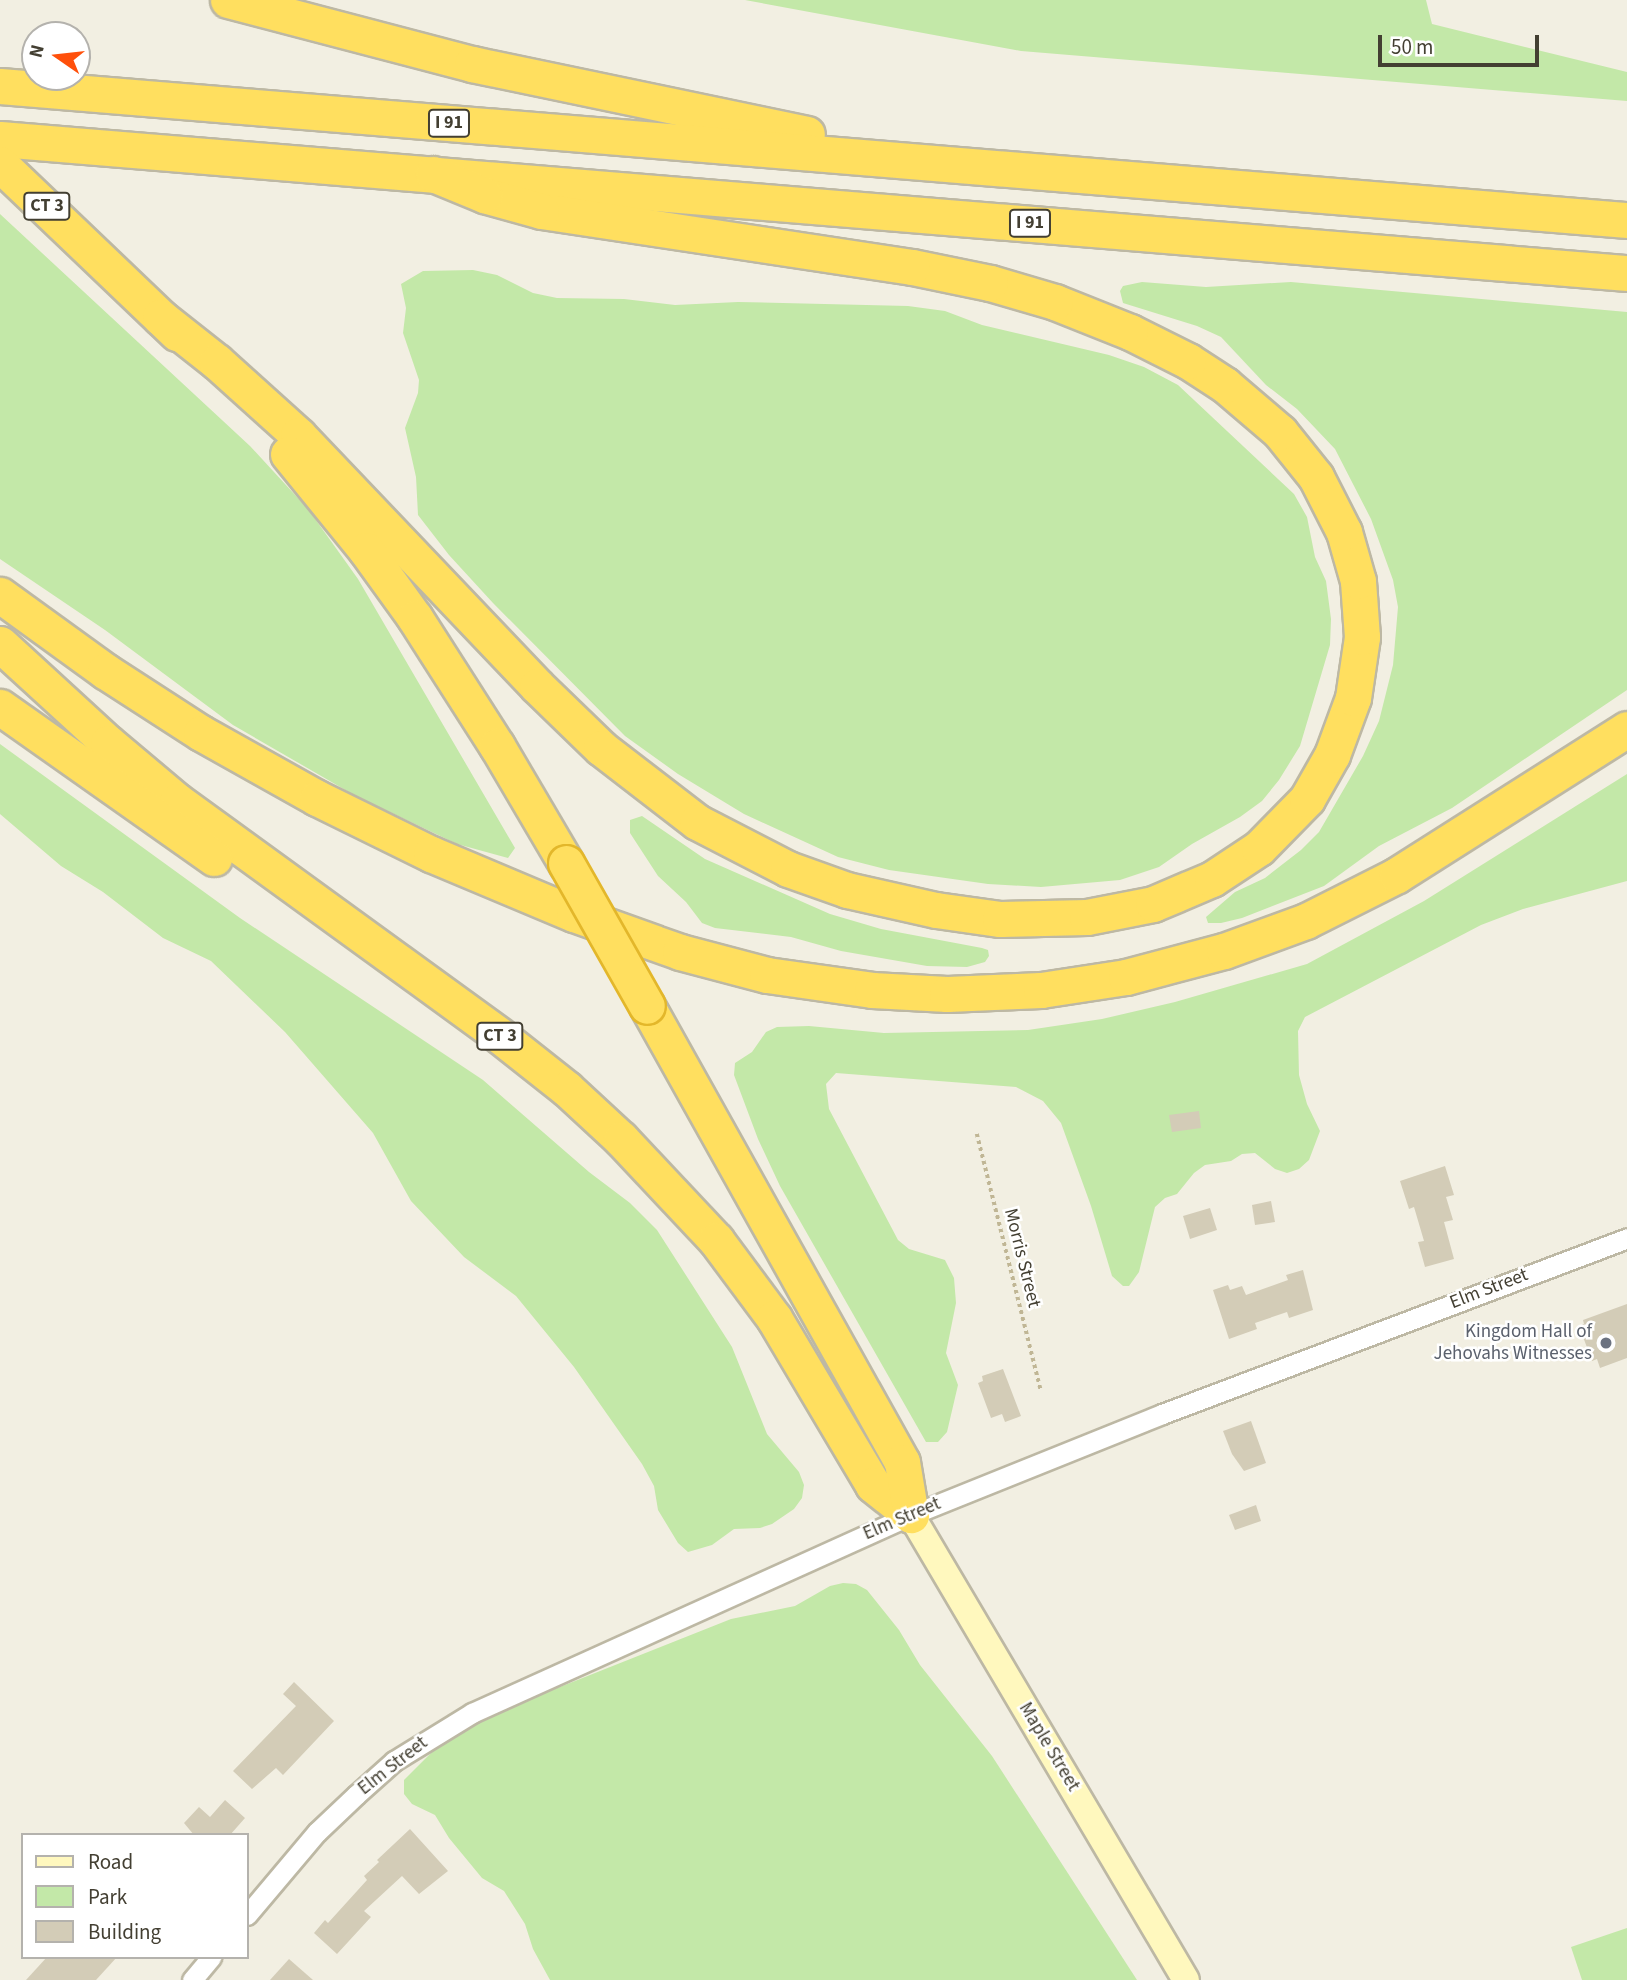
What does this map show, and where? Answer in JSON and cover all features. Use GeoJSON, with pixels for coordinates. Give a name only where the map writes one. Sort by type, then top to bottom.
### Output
{"type":"FeatureCollection","features":[{"type":"Feature","properties":{"kind":"highway"},"geometry":{"type":"LineString","coordinates":[[228,0],[472,64],[806,134],[897,160]]}},
{"type":"Feature","properties":{"kind":"highway","name":"I 91"},"geometry":{"type":"LineString","coordinates":[[0,86],[1627,220]]}},
{"type":"Feature","properties":{"kind":"highway","name":"I 91"},"geometry":{"type":"LineString","coordinates":[[0,139],[1627,273]]}},
{"type":"Feature","properties":{"kind":"highway","name":"CT 3"},"geometry":{"type":"LineString","coordinates":[[0,164],[160,317],[271,434],[390,582],[472,706],[566,863],[902,1462],[911,1515]]}},
{"type":"Feature","properties":{"kind":"highway"},"geometry":{"type":"LineString","coordinates":[[160,317],[246,388],[322,460],[537,686],[601,748],[696,822],[788,869],[867,895],[960,914],[1034,920],[1095,916],[1153,904],[1212,879],[1259,848],[1307,799],[1332,755],[1353,698],[1362,637],[1358,581],[1344,532],[1316,477],[1280,432],[1225,385],[1188,361],[1130,332],[1055,302],[990,283],[912,267],[541,211],[484,195],[433,174]]}},
{"type":"Feature","properties":{"kind":"highway"},"geometry":{"type":"LineString","coordinates":[[0,595],[105,671],[201,733],[317,799],[431,854],[562,909],[680,952],[767,975],[872,990],[947,994],[1041,990],[1138,974],[1224,951],[1306,921],[1397,875],[1627,729]]}},
{"type":"Feature","properties":{"kind":"highway","name":"CT 3"},"geometry":{"type":"LineString","coordinates":[[0,644],[144,774],[334,918],[527,1056],[656,1173],[716,1240],[774,1318],[873,1485],[911,1515]]}},
{"type":"Feature","properties":{"kind":"highway"},"geometry":{"type":"LineString","coordinates":[[0,707],[253,885],[290,905],[334,918]]}},
{"type":"Feature","properties":{"kind":"main road","name":"Maple Street"},"geometry":{"type":"LineString","coordinates":[[911,1515],[1186,1980]]}},
{"type":"Feature","properties":{"kind":"street","name":"Elm Street"},"geometry":{"type":"LineString","coordinates":[[248,1914],[337,1813],[394,1761],[435,1733],[485,1707],[911,1515],[1186,1404],[1627,1238]]}},
{"type":"Feature","properties":{"kind":"street"},"geometry":{"type":"LineString","coordinates":[[192,1980],[209,1959]]}},
{"type":"Feature","properties":{"kind":"path","name":"Morris Street"},"geometry":{"type":"LineString","coordinates":[[977,1134],[1041,1390]]}},
{"type":"Feature","properties":{"kind":"green space"},"geometry":{"type":"Polygon","coordinates":[[[745,0],[1426,0],[1432,24],[1627,72],[1627,101],[1021,51],[745,0]]]}},
{"type":"Feature","properties":{"kind":"green space"},"geometry":{"type":"Polygon","coordinates":[[[0,214],[250,446],[308,509],[358,579],[515,848],[508,858],[457,844],[354,795],[233,725],[105,630],[0,559],[0,214]]]}},
{"type":"Feature","properties":{"kind":"green space"},"geometry":{"type":"Polygon","coordinates":[[[473,270],[497,275],[533,293],[557,298],[624,299],[675,305],[738,302],[908,306],[945,311],[982,325],[1109,355],[1144,367],[1178,385],[1294,494],[1307,517],[1315,557],[1326,581],[1331,619],[1330,645],[1300,746],[1262,801],[1159,867],[1120,880],[1041,887],[988,884],[889,870],[838,857],[744,814],[678,774],[625,736],[493,603],[449,555],[418,515],[416,477],[405,428],[418,393],[419,380],[403,333],[406,308],[401,284],[423,271],[473,270]]]}},
{"type":"Feature","properties":{"kind":"green space"},"geometry":{"type":"Polygon","coordinates":[[[1142,282],[1206,287],[1291,282],[1627,312],[1627,690],[1452,808],[1379,846],[1324,886],[1242,918],[1221,923],[1208,923],[1206,917],[1235,892],[1265,878],[1319,832],[1363,756],[1379,721],[1393,665],[1398,607],[1393,580],[1371,519],[1335,449],[1297,409],[1266,385],[1221,337],[1197,326],[1123,303],[1120,291],[1123,286],[1142,282]]]}},
{"type":"Feature","properties":{"kind":"green space"},"geometry":{"type":"Polygon","coordinates":[[[0,744],[240,918],[483,1080],[589,1172],[630,1203],[657,1230],[732,1347],[767,1434],[799,1472],[804,1485],[802,1498],[794,1509],[772,1524],[760,1528],[734,1529],[712,1545],[688,1552],[678,1543],[658,1510],[654,1486],[642,1464],[574,1367],[516,1296],[464,1257],[411,1201],[373,1133],[285,1032],[211,961],[163,938],[103,892],[61,866],[0,814],[0,744]]]}},
{"type":"Feature","properties":{"kind":"green space"},"geometry":{"type":"Polygon","coordinates":[[[1627,774],[1627,881],[1523,909],[1481,925],[1305,1017],[1298,1031],[1299,1075],[1307,1104],[1320,1131],[1309,1160],[1299,1169],[1287,1173],[1275,1169],[1255,1153],[1242,1154],[1231,1161],[1205,1165],[1194,1173],[1177,1194],[1165,1198],[1155,1207],[1139,1272],[1129,1286],[1123,1286],[1112,1276],[1091,1206],[1061,1123],[1043,1101],[1016,1087],[836,1073],[826,1084],[829,1109],[898,1240],[909,1249],[945,1260],[954,1278],[956,1303],[946,1353],[958,1385],[947,1432],[938,1442],[926,1442],[780,1186],[758,1139],[734,1075],[735,1063],[752,1052],[766,1032],[777,1027],[809,1026],[884,1033],[1028,1030],[1102,1019],[1175,1002],[1307,964],[1424,901],[1627,774]]]}},
{"type":"Feature","properties":{"kind":"green space"},"geometry":{"type":"Polygon","coordinates":[[[642,816],[705,859],[830,914],[881,929],[982,948],[988,950],[989,956],[985,962],[967,967],[927,966],[841,951],[791,937],[715,928],[702,923],[686,902],[658,876],[630,833],[630,820],[642,816]]]}},
{"type":"Feature","properties":{"kind":"green space"},"geometry":{"type":"Polygon","coordinates":[[[856,1584],[867,1590],[899,1630],[920,1665],[992,1756],[1137,1980],[550,1980],[533,1949],[525,1924],[504,1891],[482,1878],[449,1838],[435,1815],[412,1804],[404,1794],[404,1780],[441,1743],[512,1706],[731,1619],[795,1606],[830,1586],[856,1584]]]}},
{"type":"Feature","properties":{"kind":"green space"},"geometry":{"type":"Polygon","coordinates":[[[1627,1928],[1627,1980],[1582,1980],[1571,1947],[1627,1928]]]}},
{"type":"Feature","properties":{"kind":"building"},"geometry":{"type":"Polygon","coordinates":[[[1199,1111],[1201,1128],[1172,1132],[1169,1115],[1199,1111]]]}},
{"type":"Feature","properties":{"kind":"building"},"geometry":{"type":"Polygon","coordinates":[[[1445,1166],[1454,1195],[1446,1197],[1453,1220],[1444,1222],[1454,1259],[1425,1267],[1418,1242],[1424,1241],[1414,1207],[1409,1209],[1400,1181],[1445,1166]]]}},
{"type":"Feature","properties":{"kind":"building"},"geometry":{"type":"Polygon","coordinates":[[[1271,1201],[1275,1222],[1255,1225],[1252,1205],[1271,1201]]]}},
{"type":"Feature","properties":{"kind":"building"},"geometry":{"type":"Polygon","coordinates":[[[1210,1208],[1217,1230],[1190,1239],[1183,1216],[1210,1208]]]}},
{"type":"Feature","properties":{"kind":"building"},"geometry":{"type":"Polygon","coordinates":[[[1303,1270],[1313,1310],[1289,1318],[1287,1312],[1255,1323],[1257,1329],[1229,1339],[1213,1290],[1228,1285],[1230,1290],[1242,1286],[1246,1295],[1288,1280],[1286,1275],[1303,1270]]]}},
{"type":"Feature","properties":{"kind":"building","name":"Kingdom Hall of Jehovahs Witnesses"},"geometry":{"type":"Polygon","coordinates":[[[1627,1304],[1627,1358],[1600,1368],[1597,1359],[1592,1361],[1579,1326],[1584,1324],[1583,1320],[1627,1304]]]}},
{"type":"Feature","properties":{"kind":"building"},"geometry":{"type":"Polygon","coordinates":[[[1003,1369],[1021,1416],[1005,1422],[1002,1414],[991,1418],[978,1383],[983,1381],[982,1376],[1003,1369]]]}},
{"type":"Feature","properties":{"kind":"building"},"geometry":{"type":"Polygon","coordinates":[[[1251,1421],[1266,1463],[1244,1471],[1232,1454],[1223,1431],[1251,1421]]]}},
{"type":"Feature","properties":{"kind":"building"},"geometry":{"type":"Polygon","coordinates":[[[1256,1505],[1261,1521],[1235,1530],[1229,1515],[1256,1505]]]}},
{"type":"Feature","properties":{"kind":"building"},"geometry":{"type":"Polygon","coordinates":[[[294,1682],[334,1721],[283,1775],[276,1768],[252,1789],[233,1771],[296,1706],[283,1694],[294,1682]]]}},
{"type":"Feature","properties":{"kind":"building"},"geometry":{"type":"Polygon","coordinates":[[[225,1800],[245,1818],[232,1833],[192,1833],[184,1823],[199,1807],[210,1817],[225,1800]]]}},
{"type":"Feature","properties":{"kind":"building"},"geometry":{"type":"Polygon","coordinates":[[[410,1829],[448,1871],[419,1894],[402,1876],[364,1911],[371,1917],[337,1954],[314,1933],[325,1920],[328,1923],[367,1880],[364,1876],[379,1862],[377,1860],[410,1829]]]}},
{"type":"Feature","properties":{"kind":"building"},"geometry":{"type":"Polygon","coordinates":[[[45,1959],[115,1959],[96,1980],[26,1980],[45,1959]]]}},
{"type":"Feature","properties":{"kind":"building"},"geometry":{"type":"Polygon","coordinates":[[[289,1959],[313,1980],[270,1980],[289,1959]]]}},
{"type":"Feature","properties":{"kind":"place","name":"Kingdom Hall of Jehovahs Witnesses"},"geometry":{"type":"Point","coordinates":[1606,1343]}}]}
